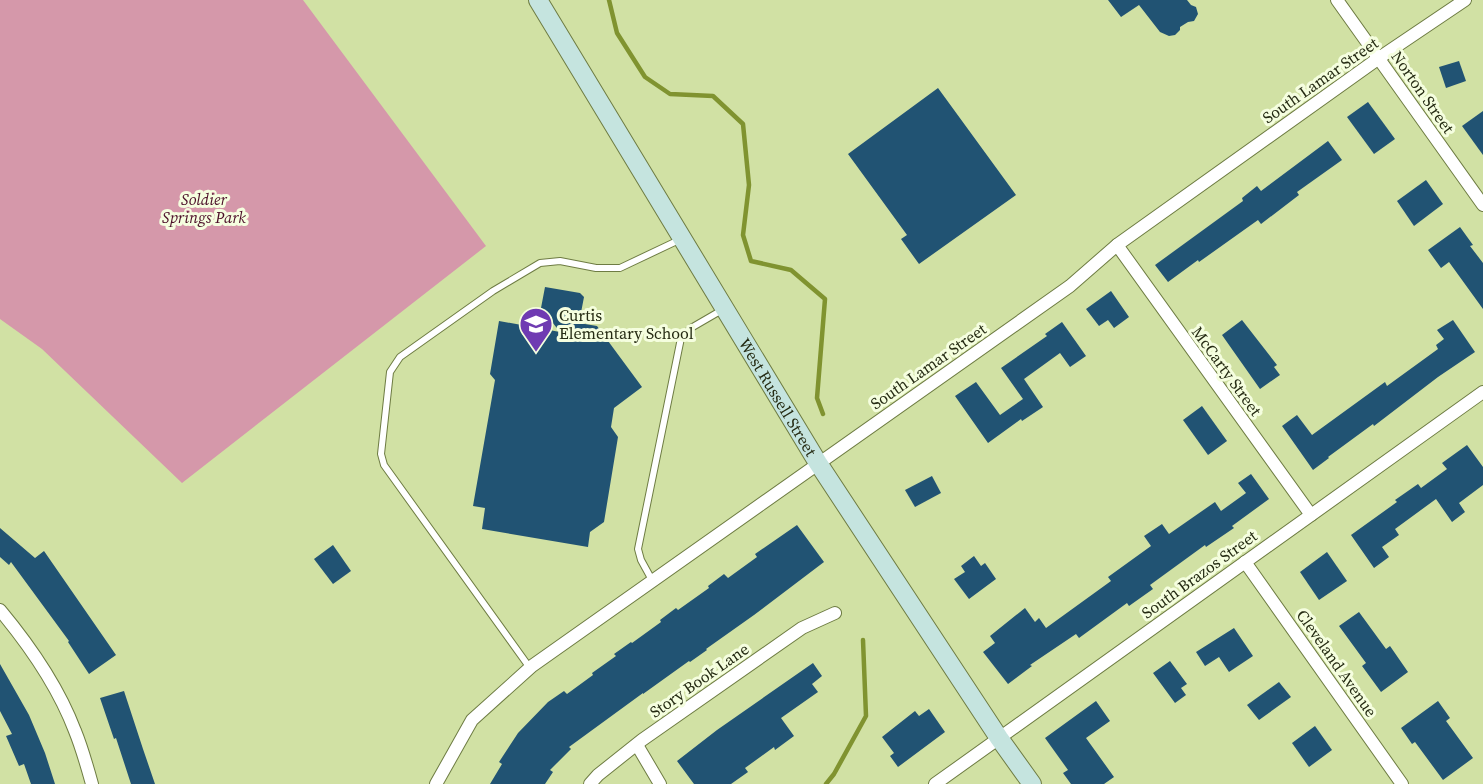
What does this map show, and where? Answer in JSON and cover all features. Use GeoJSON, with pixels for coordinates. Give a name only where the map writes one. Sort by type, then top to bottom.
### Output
{"type":"FeatureCollection","features":[{"type":"Feature","properties":{"kind":"street","name":"West Russell Street"},"geometry":{"type":"LineString","coordinates":[[538,0],[818,463],[999,738],[1032,784]]}},
{"type":"Feature","properties":{"kind":"street","name":"Norton Street"},"geometry":{"type":"LineString","coordinates":[[1337,0],[1483,204]]}},
{"type":"Feature","properties":{"kind":"street","name":"South Lamar Street"},"geometry":{"type":"LineString","coordinates":[[436,784],[472,720],[530,668],[1070,286],[1117,245],[1379,58],[1465,0]]}},
{"type":"Feature","properties":{"kind":"street","name":"McCarty Street"},"geometry":{"type":"LineString","coordinates":[[1117,245],[1311,515]]}},
{"type":"Feature","properties":{"kind":"street","name":"South Brazos Street"},"geometry":{"type":"LineString","coordinates":[[935,784],[1483,392]]}},
{"type":"Feature","properties":{"kind":"street","name":"Cleveland Avenue"},"geometry":{"type":"LineString","coordinates":[[1245,562],[1402,784]]}},
{"type":"Feature","properties":{"kind":"street"},"geometry":{"type":"LineString","coordinates":[[0,610],[27,642],[54,687],[75,730],[92,784]]}},
{"type":"Feature","properties":{"kind":"street","name":"Story Book Lane"},"geometry":{"type":"LineString","coordinates":[[590,784],[598,775],[637,745],[802,628],[835,613]]}},
{"type":"Feature","properties":{"kind":"street"},"geometry":{"type":"LineString","coordinates":[[637,745],[660,784]]}},
{"type":"Feature","properties":{"kind":"lane"},"geometry":{"type":"LineString","coordinates":[[530,668],[384,465],[381,454],[390,372],[400,357],[493,291],[540,263],[560,261],[596,268],[620,268],[682,239]]}},
{"type":"Feature","properties":{"kind":"lane"},"geometry":{"type":"LineString","coordinates":[[652,580],[638,549],[681,338],[691,328],[725,309]]}},
{"type":"Feature","properties":{"kind":"green space","name":"Soldier Springs Park"},"geometry":{"type":"Polygon","coordinates":[[[0,0],[303,0],[486,246],[182,483],[42,349],[0,319],[0,0]]]}},
{"type":"Feature","properties":{"kind":"building"},"geometry":{"type":"Polygon","coordinates":[[[1108,0],[1187,0],[1196,7],[1198,14],[1194,21],[1180,27],[1175,35],[1169,36],[1160,32],[1139,5],[1121,17],[1108,0]]]}},
{"type":"Feature","properties":{"kind":"building"},"geometry":{"type":"Polygon","coordinates":[[[1459,61],[1466,81],[1446,88],[1439,67],[1459,61]]]}},
{"type":"Feature","properties":{"kind":"building"},"geometry":{"type":"Polygon","coordinates":[[[938,88],[1016,195],[919,264],[901,239],[907,235],[848,154],[938,88]]]}},
{"type":"Feature","properties":{"kind":"building"},"geometry":{"type":"Polygon","coordinates":[[[1368,102],[1395,139],[1374,154],[1347,117],[1368,102]]]}},
{"type":"Feature","properties":{"kind":"building"},"geometry":{"type":"Polygon","coordinates":[[[1483,111],[1483,155],[1462,126],[1483,111]]]}},
{"type":"Feature","properties":{"kind":"building"},"geometry":{"type":"Polygon","coordinates":[[[1328,141],[1342,160],[1297,192],[1299,195],[1261,224],[1258,220],[1168,282],[1155,265],[1243,201],[1242,198],[1257,186],[1261,191],[1328,141]]]}},
{"type":"Feature","properties":{"kind":"building"},"geometry":{"type":"Polygon","coordinates":[[[1426,180],[1443,204],[1414,226],[1397,201],[1426,180]]]}},
{"type":"Feature","properties":{"kind":"building"},"geometry":{"type":"Polygon","coordinates":[[[1460,227],[1473,245],[1470,246],[1483,263],[1483,309],[1449,262],[1441,268],[1428,250],[1460,227]]]}},
{"type":"Feature","properties":{"kind":"building"},"geometry":{"type":"Polygon","coordinates":[[[545,287],[580,293],[584,297],[579,323],[597,326],[642,387],[614,408],[611,427],[618,437],[604,522],[590,532],[588,547],[482,529],[485,508],[473,506],[495,380],[490,374],[499,321],[560,332],[541,308],[545,287]]]}},
{"type":"Feature","properties":{"kind":"building"},"geometry":{"type":"Polygon","coordinates":[[[1111,291],[1129,317],[1114,328],[1108,320],[1099,326],[1086,309],[1111,291]]]}},
{"type":"Feature","properties":{"kind":"building"},"geometry":{"type":"Polygon","coordinates":[[[1242,320],[1277,365],[1274,367],[1280,375],[1260,389],[1222,335],[1242,320]]]}},
{"type":"Feature","properties":{"kind":"building"},"geometry":{"type":"Polygon","coordinates":[[[1453,320],[1475,352],[1374,426],[1373,424],[1313,470],[1282,426],[1297,415],[1312,435],[1385,382],[1387,386],[1438,349],[1436,345],[1444,339],[1437,330],[1453,320]]]}},
{"type":"Feature","properties":{"kind":"building"},"geometry":{"type":"Polygon","coordinates":[[[1062,322],[1086,356],[1070,367],[1060,353],[1024,379],[1043,407],[1022,421],[1021,419],[988,443],[955,396],[976,382],[1000,415],[1023,399],[1001,368],[1047,336],[1045,334],[1062,322]]]}},
{"type":"Feature","properties":{"kind":"building"},"geometry":{"type":"Polygon","coordinates":[[[1202,406],[1227,441],[1208,455],[1183,420],[1202,406]]]}},
{"type":"Feature","properties":{"kind":"building"},"geometry":{"type":"Polygon","coordinates":[[[1467,445],[1483,467],[1483,485],[1459,503],[1465,512],[1452,522],[1436,499],[1395,529],[1399,535],[1382,547],[1389,557],[1374,568],[1351,535],[1418,484],[1421,488],[1447,469],[1442,463],[1467,445]]]}},
{"type":"Feature","properties":{"kind":"building"},"geometry":{"type":"Polygon","coordinates":[[[1251,474],[1269,499],[1232,526],[1234,528],[1206,547],[1205,545],[1150,585],[1153,589],[1129,606],[1127,603],[1079,638],[1076,634],[1030,665],[1032,666],[1008,684],[983,652],[995,643],[990,636],[1025,608],[1035,622],[1039,618],[1046,628],[1111,581],[1108,577],[1151,546],[1144,536],[1162,524],[1169,534],[1215,502],[1221,511],[1246,493],[1238,483],[1251,474]]]}},
{"type":"Feature","properties":{"kind":"building"},"geometry":{"type":"Polygon","coordinates":[[[932,476],[941,493],[915,507],[905,490],[932,476]]]}},
{"type":"Feature","properties":{"kind":"building"},"geometry":{"type":"Polygon","coordinates":[[[797,525],[824,562],[707,650],[569,747],[571,749],[550,770],[553,772],[545,784],[490,784],[502,764],[499,762],[518,733],[548,702],[564,691],[567,694],[616,656],[614,654],[661,622],[660,620],[676,608],[678,610],[724,574],[728,578],[757,557],[755,554],[797,525]]]}},
{"type":"Feature","properties":{"kind":"building"},"geometry":{"type":"Polygon","coordinates":[[[0,528],[35,558],[44,551],[116,655],[89,674],[69,641],[11,562],[9,565],[0,557],[0,528]]]}},
{"type":"Feature","properties":{"kind":"building"},"geometry":{"type":"Polygon","coordinates":[[[333,545],[351,571],[333,584],[314,559],[333,545]]]}},
{"type":"Feature","properties":{"kind":"building"},"geometry":{"type":"Polygon","coordinates":[[[1327,552],[1347,581],[1319,600],[1300,572],[1327,552]]]}},
{"type":"Feature","properties":{"kind":"building"},"geometry":{"type":"Polygon","coordinates":[[[974,556],[981,566],[985,563],[996,579],[969,599],[954,579],[965,572],[961,566],[974,556]]]}},
{"type":"Feature","properties":{"kind":"building"},"geometry":{"type":"Polygon","coordinates":[[[1359,612],[1386,649],[1390,646],[1408,672],[1381,692],[1362,666],[1366,663],[1339,626],[1359,612]]]}},
{"type":"Feature","properties":{"kind":"building"},"geometry":{"type":"Polygon","coordinates":[[[1234,628],[1253,656],[1229,672],[1219,657],[1205,666],[1196,652],[1234,628]]]}},
{"type":"Feature","properties":{"kind":"building"},"geometry":{"type":"Polygon","coordinates":[[[1170,661],[1187,684],[1181,688],[1186,695],[1175,703],[1153,673],[1170,661]]]}},
{"type":"Feature","properties":{"kind":"building"},"geometry":{"type":"Polygon","coordinates":[[[813,663],[822,676],[812,684],[818,692],[781,718],[794,736],[745,768],[748,772],[731,784],[694,784],[677,761],[813,663]]]}},
{"type":"Feature","properties":{"kind":"building"},"geometry":{"type":"Polygon","coordinates":[[[0,664],[29,715],[55,784],[31,784],[24,764],[19,766],[6,736],[12,734],[0,711],[0,664]]]}},
{"type":"Feature","properties":{"kind":"building"},"geometry":{"type":"Polygon","coordinates":[[[1279,682],[1291,697],[1259,720],[1247,705],[1279,682]]]}},
{"type":"Feature","properties":{"kind":"building"},"geometry":{"type":"Polygon","coordinates":[[[124,691],[155,784],[131,784],[100,698],[124,691]]]}},
{"type":"Feature","properties":{"kind":"building"},"geometry":{"type":"Polygon","coordinates":[[[1096,701],[1110,721],[1086,738],[1114,777],[1104,784],[1071,784],[1063,773],[1068,770],[1045,738],[1096,701]]]}},
{"type":"Feature","properties":{"kind":"building"},"geometry":{"type":"Polygon","coordinates":[[[1438,701],[1450,718],[1446,721],[1473,758],[1443,780],[1415,742],[1412,744],[1401,728],[1438,701]]]}},
{"type":"Feature","properties":{"kind":"building"},"geometry":{"type":"Polygon","coordinates":[[[929,709],[945,732],[898,767],[890,756],[894,753],[882,737],[915,711],[919,716],[929,709]]]}},
{"type":"Feature","properties":{"kind":"building"},"geometry":{"type":"Polygon","coordinates":[[[1315,726],[1332,750],[1309,767],[1292,743],[1315,726]]]}},
{"type":"Feature","properties":{"kind":"waterway"},"geometry":{"type":"LineString","coordinates":[[609,0],[617,33],[645,77],[670,94],[713,96],[743,124],[749,185],[743,235],[751,261],[791,270],[825,299],[817,398],[823,414]]}},
{"type":"Feature","properties":{"kind":"waterway"},"geometry":{"type":"LineString","coordinates":[[826,784],[834,774],[866,716],[863,640]]}},
{"type":"Feature","properties":{"kind":"place","name":"Curtis Elementary School"},"geometry":{"type":"Point","coordinates":[536,353]}}]}
